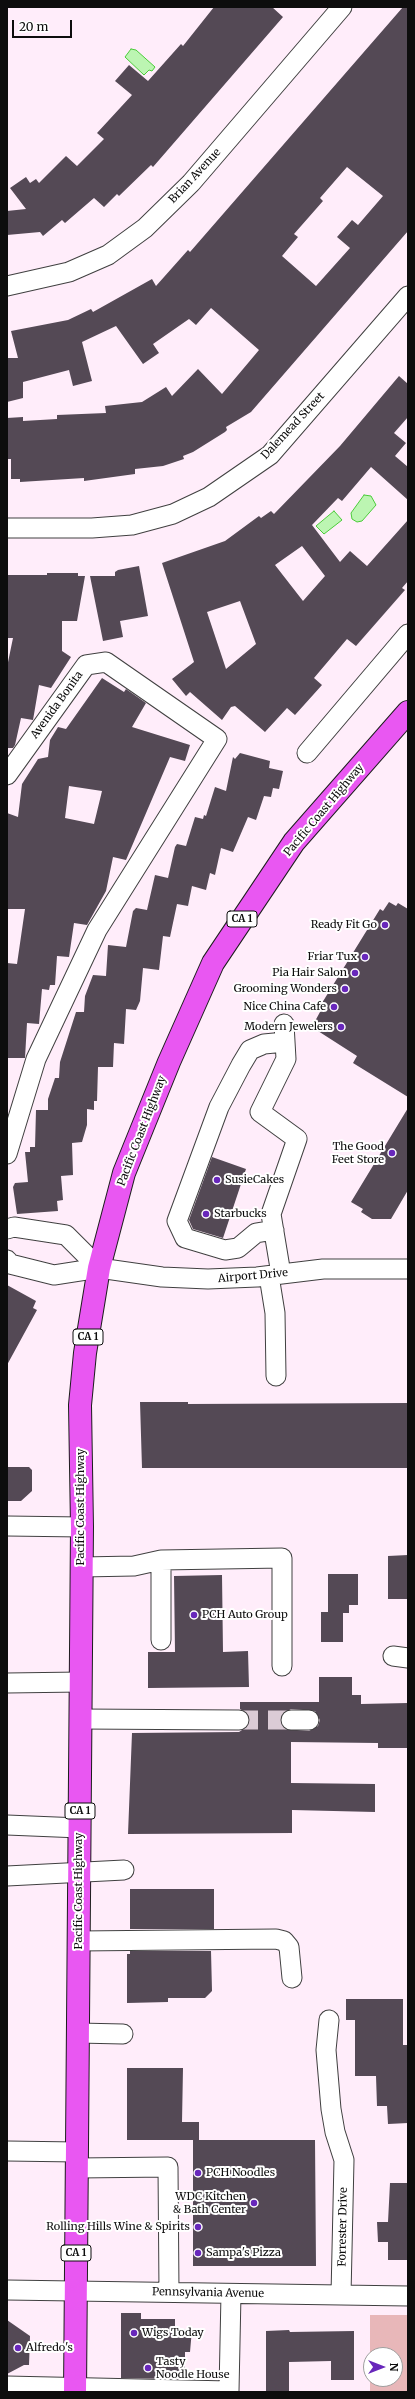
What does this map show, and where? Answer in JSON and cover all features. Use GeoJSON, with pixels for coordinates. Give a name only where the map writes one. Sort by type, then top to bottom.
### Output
{"type":"FeatureCollection","features":[{"type":"Feature","properties":{"kind":"highway","name":"Pacific Coast Highway"},"geometry":{"type":"LineString","coordinates":[[75,2390],[79,1941],[78,1874],[80,1828],[82,1567],[80,1405],[85,1353],[99,1268],[124,1173],[169,1062],[213,963],[294,842],[408,712]]}},
{"type":"Feature","properties":{"kind":"street","name":"Brian Avenue"},"geometry":{"type":"LineString","coordinates":[[7,286],[69,272],[108,255],[145,228],[191,183],[342,7]]}},
{"type":"Feature","properties":{"kind":"street","name":"Dalemead Street"},"geometry":{"type":"LineString","coordinates":[[7,528],[92,528],[132,525],[173,514],[209,497],[270,455],[408,296]]}},
{"type":"Feature","properties":{"kind":"street"},"geometry":{"type":"LineString","coordinates":[[307,753],[408,634]]}},
{"type":"Feature","properties":{"kind":"street","name":"Avenida Bonita"},"geometry":{"type":"LineString","coordinates":[[7,775],[86,665],[106,662],[218,739],[97,930],[36,1058],[7,1154]]}},
{"type":"Feature","properties":{"kind":"street"},"geometry":{"type":"LineString","coordinates":[[274,1230],[256,1233],[238,1248],[225,1250],[185,1238],[177,1221],[219,1107],[241,1065],[250,1050],[284,1033],[286,1059],[260,1112],[297,1139],[271,1214],[274,1230],[276,1376]]}},
{"type":"Feature","properties":{"kind":"street"},"geometry":{"type":"LineString","coordinates":[[7,1229],[14,1227],[66,1235],[99,1268]]}},
{"type":"Feature","properties":{"kind":"street","name":"Airport Drive"},"geometry":{"type":"LineString","coordinates":[[7,1260],[10,1264],[54,1275],[99,1268],[162,1277],[208,1279],[275,1275],[323,1269],[408,1268]]}},
{"type":"Feature","properties":{"kind":"street"},"geometry":{"type":"LineString","coordinates":[[7,1526],[82,1527]]}},
{"type":"Feature","properties":{"kind":"street"},"geometry":{"type":"LineString","coordinates":[[82,1567],[134,1566],[161,1560],[282,1558],[282,1666]]}},
{"type":"Feature","properties":{"kind":"street"},"geometry":{"type":"LineString","coordinates":[[161,1560],[161,1640]]}},
{"type":"Feature","properties":{"kind":"street"},"geometry":{"type":"LineString","coordinates":[[7,1683],[81,1682]]}},
{"type":"Feature","properties":{"kind":"street"},"geometry":{"type":"LineString","coordinates":[[80,1719],[239,1720]]}},
{"type":"Feature","properties":{"kind":"street"},"geometry":{"type":"LineString","coordinates":[[7,1825],[80,1828]]}},
{"type":"Feature","properties":{"kind":"street"},"geometry":{"type":"LineString","coordinates":[[7,1876],[78,1874],[124,1870]]}},
{"type":"Feature","properties":{"kind":"street"},"geometry":{"type":"LineString","coordinates":[[79,1941],[276,1939],[284,1941],[290,1947],[292,1978]]}},
{"type":"Feature","properties":{"kind":"street","name":"Forrester Drive"},"geometry":{"type":"LineString","coordinates":[[329,2020],[326,2050],[331,2109],[335,2132],[344,2160],[341,2295]]}},
{"type":"Feature","properties":{"kind":"street"},"geometry":{"type":"LineString","coordinates":[[78,2033],[123,2034]]}},
{"type":"Feature","properties":{"kind":"street"},"geometry":{"type":"LineString","coordinates":[[7,2151],[77,2160],[168,2167],[169,2292]]}},
{"type":"Feature","properties":{"kind":"street","name":"Pennsylvania Avenue"},"geometry":{"type":"LineString","coordinates":[[7,2290],[408,2296]]}},
{"type":"Feature","properties":{"kind":"street"},"geometry":{"type":"LineString","coordinates":[[7,2386],[75,2390],[229,2391],[231,2294]]}},
{"type":"Feature","properties":{"kind":"shaded area"},"geometry":{"type":"Polygon","coordinates":[[[131,49],[136,50],[155,67],[152,71],[149,70],[144,75],[125,57],[131,49]]]}},
{"type":"Feature","properties":{"kind":"shaded area"},"geometry":{"type":"Polygon","coordinates":[[[364,495],[371,496],[376,505],[362,521],[357,522],[352,519],[351,513],[364,495]]]}},
{"type":"Feature","properties":{"kind":"shaded area"},"geometry":{"type":"Polygon","coordinates":[[[334,511],[342,520],[324,534],[316,526],[334,511]]]}},
{"type":"Feature","properties":{"kind":"shaded area"},"geometry":{"type":"Polygon","coordinates":[[[370,2315],[408,2315],[408,2392],[370,2392],[370,2387],[403,2387],[403,2347],[370,2347],[370,2315]]]}},
{"type":"Feature","properties":{"kind":"building"},"geometry":{"type":"Polygon","coordinates":[[[214,7],[272,7],[283,17],[153,167],[151,165],[119,196],[117,194],[104,207],[94,198],[65,223],[62,220],[43,236],[40,232],[7,235],[7,211],[26,209],[10,188],[26,177],[30,183],[36,179],[39,183],[66,156],[77,166],[104,139],[97,133],[132,95],[115,81],[129,65],[148,81],[181,44],[183,46],[214,7]]]}},
{"type":"Feature","properties":{"kind":"building"},"geometry":{"type":"Polygon","coordinates":[[[403,7],[408,7],[408,231],[251,412],[226,427],[227,430],[225,432],[193,452],[183,456],[184,459],[163,466],[135,469],[135,474],[84,481],[84,478],[20,482],[20,479],[11,479],[11,459],[7,459],[7,418],[23,417],[23,421],[57,419],[57,415],[106,413],[105,406],[142,402],[166,387],[172,396],[198,369],[222,394],[259,350],[211,308],[196,325],[189,319],[153,344],[159,353],[143,364],[116,326],[82,342],[92,381],[73,386],[69,370],[23,382],[23,398],[7,402],[7,358],[18,358],[11,331],[68,320],[91,309],[93,312],[152,279],[156,286],[188,250],[190,252],[403,7]],[[347,167],[320,198],[323,201],[294,234],[298,237],[282,256],[316,286],[350,248],[337,237],[352,220],[358,225],[383,196],[347,167]]]}},
{"type":"Feature","properties":{"kind":"building"},"geometry":{"type":"Polygon","coordinates":[[[399,376],[408,384],[408,417],[394,433],[406,443],[395,456],[408,467],[408,500],[371,467],[342,501],[338,498],[312,525],[340,562],[350,551],[367,566],[408,520],[408,581],[402,588],[405,590],[356,646],[347,639],[314,678],[322,685],[295,715],[287,708],[265,732],[235,706],[231,707],[222,720],[190,692],[186,696],[172,679],[194,662],[162,563],[225,541],[259,516],[261,518],[271,511],[274,514],[340,446],[399,376]],[[302,546],[275,565],[303,601],[325,576],[302,546]],[[240,601],[207,612],[226,669],[256,644],[240,601]]]}},
{"type":"Feature","properties":{"kind":"building"},"geometry":{"type":"Polygon","coordinates":[[[139,566],[148,616],[120,621],[123,637],[103,641],[90,576],[115,576],[115,572],[118,570],[139,566]]]}},
{"type":"Feature","properties":{"kind":"building"},"geometry":{"type":"Polygon","coordinates":[[[47,573],[78,573],[78,576],[85,576],[77,621],[62,621],[62,651],[71,657],[51,688],[39,685],[33,720],[21,718],[15,745],[13,748],[7,748],[7,667],[13,638],[7,638],[7,575],[47,575],[47,573]]]}},
{"type":"Feature","properties":{"kind":"building"},"geometry":{"type":"Polygon","coordinates":[[[102,678],[124,692],[126,689],[146,703],[132,727],[190,745],[185,761],[170,757],[126,860],[113,857],[106,891],[87,925],[74,923],[69,957],[57,956],[55,985],[50,985],[49,990],[42,989],[39,1024],[27,1023],[25,1058],[7,1058],[7,963],[17,964],[25,909],[7,909],[7,813],[18,817],[22,784],[38,759],[48,757],[50,740],[58,727],[66,729],[102,678]],[[69,786],[65,818],[94,824],[102,791],[69,786]]]}},
{"type":"Feature","properties":{"kind":"building"},"geometry":{"type":"Polygon","coordinates":[[[240,753],[270,761],[269,768],[283,771],[279,789],[273,788],[271,797],[264,796],[256,820],[248,817],[233,852],[221,848],[215,875],[210,873],[206,890],[192,886],[188,906],[177,904],[170,937],[163,936],[159,970],[143,968],[140,1001],[136,1010],[126,1009],[124,1044],[114,1043],[113,1067],[98,1067],[97,1101],[94,1101],[94,1110],[87,1109],[87,1125],[82,1142],[72,1143],[73,1175],[61,1176],[63,1200],[57,1201],[58,1211],[17,1214],[13,1187],[15,1183],[28,1182],[25,1152],[30,1152],[30,1147],[35,1147],[36,1110],[48,1110],[48,1099],[55,1078],[59,1078],[60,1062],[76,1012],[84,1012],[85,996],[93,975],[106,976],[108,945],[126,947],[133,911],[136,908],[147,910],[155,875],[168,878],[175,847],[177,844],[186,846],[195,817],[203,819],[204,815],[206,816],[215,787],[226,791],[233,757],[235,759],[240,753]]]}},
{"type":"Feature","properties":{"kind":"building"},"geometry":{"type":"Polygon","coordinates":[[[389,902],[396,906],[398,903],[408,909],[408,1097],[353,1063],[357,1056],[318,1031],[321,1027],[314,1023],[320,1012],[317,1011],[380,909],[383,911],[389,902]]]}},
{"type":"Feature","properties":{"kind":"building"},"geometry":{"type":"Polygon","coordinates":[[[408,1108],[408,1190],[391,1219],[372,1219],[361,1212],[363,1209],[351,1202],[408,1108]]]}},
{"type":"Feature","properties":{"kind":"building"},"geometry":{"type":"Polygon","coordinates":[[[212,1157],[246,1169],[223,1238],[193,1229],[189,1220],[212,1157]]]}},
{"type":"Feature","properties":{"kind":"building"},"geometry":{"type":"Polygon","coordinates":[[[7,1285],[36,1301],[33,1308],[37,1310],[7,1365],[7,1285]]]}},
{"type":"Feature","properties":{"kind":"building"},"geometry":{"type":"Polygon","coordinates":[[[140,1402],[188,1402],[188,1404],[408,1403],[408,1468],[142,1468],[140,1402]]]}},
{"type":"Feature","properties":{"kind":"building"},"geometry":{"type":"Polygon","coordinates":[[[7,1467],[29,1467],[32,1470],[32,1491],[21,1501],[7,1501],[7,1467]]]}},
{"type":"Feature","properties":{"kind":"building"},"geometry":{"type":"Polygon","coordinates":[[[408,1555],[408,1599],[388,1599],[388,1556],[408,1555]]]}},
{"type":"Feature","properties":{"kind":"building"},"geometry":{"type":"Polygon","coordinates":[[[328,1574],[358,1574],[358,1605],[349,1605],[349,1613],[343,1613],[343,1642],[321,1642],[321,1612],[328,1612],[328,1574]]]}},
{"type":"Feature","properties":{"kind":"building"},"geometry":{"type":"Polygon","coordinates":[[[222,1575],[223,1652],[248,1651],[249,1687],[148,1688],[148,1652],[175,1652],[174,1576],[222,1575]]]}},
{"type":"Feature","properties":{"kind":"building"},"geometry":{"type":"Polygon","coordinates":[[[319,1677],[352,1677],[352,1695],[361,1695],[361,1704],[408,1703],[408,1748],[378,1748],[378,1743],[291,1742],[291,1783],[375,1784],[375,1812],[292,1810],[292,1833],[128,1834],[132,1733],[239,1732],[248,1726],[250,1720],[248,1714],[240,1709],[240,1702],[319,1702],[319,1677]],[[291,1709],[281,1715],[281,1725],[285,1729],[309,1731],[318,1726],[320,1720],[315,1711],[291,1709]]]}},
{"type":"Feature","properties":{"kind":"building"},"geometry":{"type":"Polygon","coordinates":[[[130,1889],[214,1889],[214,1929],[130,1929],[130,1889]]]}},
{"type":"Feature","properties":{"kind":"building"},"geometry":{"type":"Polygon","coordinates":[[[130,1951],[211,1951],[212,1991],[205,1998],[168,1998],[168,2002],[127,2003],[127,1954],[130,1954],[130,1951]]]}},
{"type":"Feature","properties":{"kind":"building"},"geometry":{"type":"Polygon","coordinates":[[[346,1999],[403,1999],[403,2045],[408,2045],[408,2123],[388,2124],[387,2106],[377,2106],[376,2076],[355,2076],[355,2020],[346,2020],[346,1999]]]}},
{"type":"Feature","properties":{"kind":"building"},"geometry":{"type":"Polygon","coordinates":[[[127,2068],[183,2068],[182,2122],[199,2122],[199,2140],[127,2140],[127,2068]]]}},
{"type":"Feature","properties":{"kind":"building"},"geometry":{"type":"Polygon","coordinates":[[[193,2140],[315,2140],[316,2266],[193,2266],[193,2140]]]}},
{"type":"Feature","properties":{"kind":"building"},"geometry":{"type":"Polygon","coordinates":[[[390,2183],[408,2183],[408,2260],[388,2260],[388,2242],[378,2242],[377,2222],[388,2222],[390,2183]]]}},
{"type":"Feature","properties":{"kind":"building"},"geometry":{"type":"Polygon","coordinates":[[[121,2313],[141,2313],[141,2319],[175,2319],[175,2329],[192,2329],[190,2352],[185,2352],[185,2375],[175,2375],[175,2379],[121,2378],[121,2313]]]}},
{"type":"Feature","properties":{"kind":"building","name":"Alfredo's"},"geometry":{"type":"Polygon","coordinates":[[[7,2320],[30,2336],[29,2365],[24,2365],[7,2374],[7,2320]]]}},
{"type":"Feature","properties":{"kind":"building"},"geometry":{"type":"Polygon","coordinates":[[[289,2330],[290,2332],[354,2331],[354,2380],[331,2380],[331,2361],[289,2362],[289,2392],[266,2392],[266,2331],[289,2330]]]}},
{"type":"Feature","properties":{"kind":"tunnel"},"geometry":{"type":"LineString","coordinates":[[239,1720],[291,1720]]}},
{"type":"Feature","properties":{"kind":"place","name":"Ready Fit Go"},"geometry":{"type":"Point","coordinates":[385,925]}},
{"type":"Feature","properties":{"kind":"place","name":"Friar Tux"},"geometry":{"type":"Point","coordinates":[365,957]}},
{"type":"Feature","properties":{"kind":"place","name":"Pia Hair Salon"},"geometry":{"type":"Point","coordinates":[355,973]}},
{"type":"Feature","properties":{"kind":"place","name":"Grooming Wonders"},"geometry":{"type":"Point","coordinates":[345,989]}},
{"type":"Feature","properties":{"kind":"place","name":"Nice China Cafe"},"geometry":{"type":"Point","coordinates":[334,1007]}},
{"type":"Feature","properties":{"kind":"place","name":"Modern Jewelers"},"geometry":{"type":"Point","coordinates":[341,1027]}},
{"type":"Feature","properties":{"kind":"place","name":"The Good Feet Store"},"geometry":{"type":"Point","coordinates":[392,1153]}},
{"type":"Feature","properties":{"kind":"place","name":"SusieCakes"},"geometry":{"type":"Point","coordinates":[217,1180]}},
{"type":"Feature","properties":{"kind":"place","name":"Starbucks"},"geometry":{"type":"Point","coordinates":[206,1214]}},
{"type":"Feature","properties":{"kind":"place","name":"PCH Auto Group"},"geometry":{"type":"Point","coordinates":[194,1615]}},
{"type":"Feature","properties":{"kind":"place","name":"PCH Noodles"},"geometry":{"type":"Point","coordinates":[198,2173]}},
{"type":"Feature","properties":{"kind":"place","name":"WDC Kitchen & Bath Center"},"geometry":{"type":"Point","coordinates":[254,2203]}},
{"type":"Feature","properties":{"kind":"place","name":"Rolling Hills Wine & Spirits"},"geometry":{"type":"Point","coordinates":[198,2227]}},
{"type":"Feature","properties":{"kind":"place","name":"Sampa's Pizza"},"geometry":{"type":"Point","coordinates":[198,2253]}},
{"type":"Feature","properties":{"kind":"place","name":"Wigs Today"},"geometry":{"type":"Point","coordinates":[134,2333]}},
{"type":"Feature","properties":{"kind":"place","name":"Alfredo's"},"geometry":{"type":"Point","coordinates":[18,2348]}},
{"type":"Feature","properties":{"kind":"place","name":"Tasty Noodle House"},"geometry":{"type":"Point","coordinates":[148,2368]}}]}
